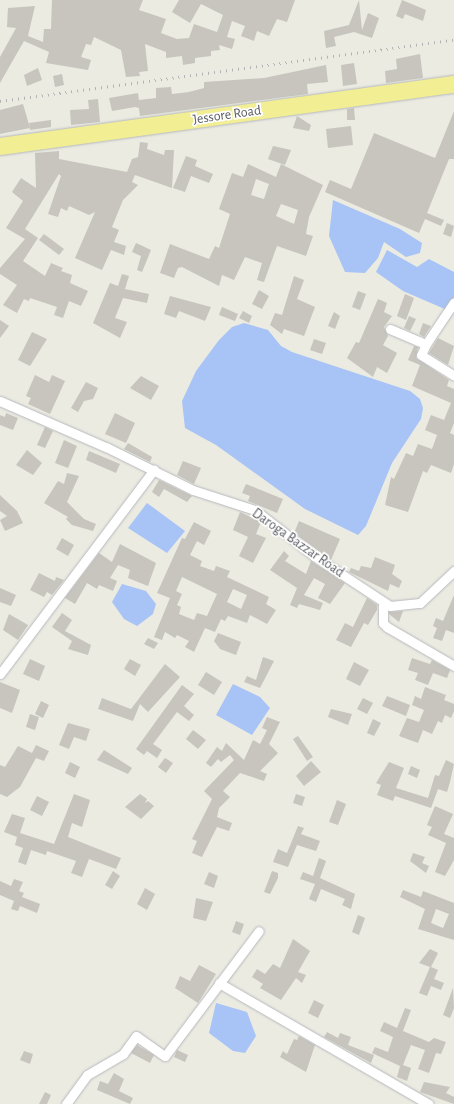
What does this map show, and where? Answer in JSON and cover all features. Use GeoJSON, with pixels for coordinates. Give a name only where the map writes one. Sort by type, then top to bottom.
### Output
{"type":"FeatureCollection","features":[{"type":"Feature","properties":{"kind":"highway","name":"Jessore Road"},"geometry":{"type":"LineString","coordinates":[[0,146],[454,84]]}},
{"type":"Feature","properties":{"kind":"street"},"geometry":{"type":"LineString","coordinates":[[454,302],[426,344],[421,355],[454,376]]}},
{"type":"Feature","properties":{"kind":"street"},"geometry":{"type":"LineString","coordinates":[[390,329],[426,344]]}},
{"type":"Feature","properties":{"kind":"street","name":"Daroga Bazzar Road"},"geometry":{"type":"LineString","coordinates":[[0,401],[154,470],[193,490],[255,510],[314,556],[390,606],[420,603],[454,571]]}},
{"type":"Feature","properties":{"kind":"street"},"geometry":{"type":"LineString","coordinates":[[0,674],[154,470]]}},
{"type":"Feature","properties":{"kind":"street"},"geometry":{"type":"LineString","coordinates":[[384,602],[383,622],[387,627],[454,666]]}},
{"type":"Feature","properties":{"kind":"street"},"geometry":{"type":"LineString","coordinates":[[66,1104],[87,1075],[123,1054],[136,1036],[165,1056],[259,931]]}},
{"type":"Feature","properties":{"kind":"street"},"geometry":{"type":"LineString","coordinates":[[219,983],[429,1104]]}},
{"type":"Feature","properties":{"kind":"water"},"geometry":{"type":"Polygon","coordinates":[[[333,200],[400,229],[422,243],[420,253],[406,257],[384,242],[378,258],[365,273],[345,272],[329,236],[333,200]]]}},
{"type":"Feature","properties":{"kind":"water"},"geometry":{"type":"Polygon","coordinates":[[[387,250],[417,267],[429,259],[454,272],[454,297],[447,310],[403,291],[376,272],[387,250]]]}},
{"type":"Feature","properties":{"kind":"water"},"geometry":{"type":"Polygon","coordinates":[[[244,323],[268,330],[281,346],[292,352],[410,391],[420,399],[423,408],[421,419],[392,463],[366,526],[358,535],[305,509],[216,445],[185,428],[182,401],[196,371],[219,340],[232,327],[244,323]]]}},
{"type":"Feature","properties":{"kind":"water"},"geometry":{"type":"Polygon","coordinates":[[[147,503],[185,531],[167,553],[128,528],[147,503]]]}},
{"type":"Feature","properties":{"kind":"water"},"geometry":{"type":"Polygon","coordinates":[[[122,584],[146,591],[156,604],[153,614],[137,626],[124,619],[112,602],[122,584]]]}},
{"type":"Feature","properties":{"kind":"water"},"geometry":{"type":"Polygon","coordinates":[[[233,684],[260,697],[270,708],[252,735],[216,715],[233,684]]]}},
{"type":"Feature","properties":{"kind":"water"},"geometry":{"type":"Polygon","coordinates":[[[216,1003],[247,1012],[256,1036],[245,1053],[233,1051],[209,1033],[216,1003]]]}},
{"type":"Feature","properties":{"kind":"building"},"geometry":{"type":"Polygon","coordinates":[[[52,0],[143,0],[139,10],[166,19],[161,33],[177,39],[189,38],[194,24],[217,32],[223,15],[201,4],[190,23],[172,12],[179,0],[295,0],[287,22],[277,19],[269,36],[257,31],[254,41],[241,36],[245,26],[232,21],[227,37],[235,39],[232,49],[219,45],[220,50],[211,51],[211,56],[195,58],[195,63],[183,65],[182,56],[166,58],[166,52],[145,44],[148,71],[139,72],[140,76],[126,77],[121,50],[94,37],[91,45],[86,44],[81,57],[91,60],[88,70],[46,63],[49,52],[24,41],[0,83],[0,57],[16,28],[7,27],[8,8],[35,6],[28,36],[43,42],[44,29],[51,29],[52,0]]]}},
{"type":"Feature","properties":{"kind":"building"},"geometry":{"type":"Polygon","coordinates":[[[359,0],[362,30],[368,13],[379,18],[372,38],[354,32],[334,37],[336,46],[326,48],[324,31],[349,25],[359,0]]]}},
{"type":"Feature","properties":{"kind":"building"},"geometry":{"type":"Polygon","coordinates":[[[402,0],[426,10],[423,21],[405,14],[403,19],[396,16],[402,0]]]}},
{"type":"Feature","properties":{"kind":"building"},"geometry":{"type":"Polygon","coordinates":[[[420,54],[423,78],[386,83],[385,71],[397,69],[396,59],[420,54]]]}},
{"type":"Feature","properties":{"kind":"building"},"geometry":{"type":"Polygon","coordinates":[[[354,63],[357,84],[343,86],[341,65],[354,63]]]}},
{"type":"Feature","properties":{"kind":"building"},"geometry":{"type":"Polygon","coordinates":[[[326,65],[328,82],[307,84],[308,94],[140,116],[139,108],[135,107],[112,111],[109,98],[138,93],[139,100],[156,98],[156,88],[171,87],[172,94],[189,92],[204,88],[204,82],[264,78],[326,65]]]}},
{"type":"Feature","properties":{"kind":"building"},"geometry":{"type":"Polygon","coordinates":[[[38,68],[42,80],[27,86],[24,75],[38,68]]]}},
{"type":"Feature","properties":{"kind":"building"},"geometry":{"type":"Polygon","coordinates":[[[62,74],[64,85],[55,87],[53,76],[62,74]]]}},
{"type":"Feature","properties":{"kind":"building"},"geometry":{"type":"Polygon","coordinates":[[[98,99],[100,122],[71,125],[70,110],[89,109],[88,100],[98,99]]]}},
{"type":"Feature","properties":{"kind":"building"},"geometry":{"type":"Polygon","coordinates":[[[23,104],[30,128],[0,134],[0,110],[23,104]]]}},
{"type":"Feature","properties":{"kind":"building"},"geometry":{"type":"Polygon","coordinates":[[[354,108],[355,120],[347,120],[347,109],[354,108]]]}},
{"type":"Feature","properties":{"kind":"building"},"geometry":{"type":"Polygon","coordinates":[[[454,111],[454,159],[449,159],[427,213],[444,220],[441,226],[425,219],[419,233],[325,192],[330,180],[351,189],[374,133],[435,158],[454,111]]]}},
{"type":"Feature","properties":{"kind":"building"},"geometry":{"type":"Polygon","coordinates":[[[297,116],[311,125],[309,131],[293,128],[297,116]]]}},
{"type":"Feature","properties":{"kind":"building"},"geometry":{"type":"Polygon","coordinates":[[[51,120],[51,127],[30,130],[29,123],[51,120]]]}},
{"type":"Feature","properties":{"kind":"building"},"geometry":{"type":"Polygon","coordinates":[[[351,126],[353,145],[328,148],[326,129],[351,126]]]}},
{"type":"Feature","properties":{"kind":"building"},"geometry":{"type":"Polygon","coordinates":[[[140,142],[148,143],[147,149],[164,155],[165,150],[174,150],[172,188],[135,175],[132,182],[138,185],[123,200],[112,227],[119,230],[114,242],[126,246],[124,255],[111,250],[102,270],[75,258],[95,212],[89,215],[69,206],[67,211],[61,208],[58,217],[48,214],[61,176],[59,174],[25,229],[38,238],[23,261],[45,276],[51,263],[63,268],[61,271],[72,275],[70,283],[88,291],[81,306],[69,301],[63,318],[54,315],[57,307],[30,298],[29,301],[24,299],[17,313],[3,305],[17,285],[0,274],[0,268],[25,239],[6,228],[23,201],[12,192],[21,178],[36,188],[35,153],[59,151],[59,159],[127,172],[132,159],[138,157],[140,142]]]}},
{"type":"Feature","properties":{"kind":"building"},"geometry":{"type":"Polygon","coordinates":[[[273,146],[291,150],[285,165],[268,159],[273,146]]]}},
{"type":"Feature","properties":{"kind":"building"},"geometry":{"type":"Polygon","coordinates":[[[186,156],[197,160],[195,166],[213,174],[209,183],[191,176],[185,192],[173,188],[186,156]]]}},
{"type":"Feature","properties":{"kind":"building"},"geometry":{"type":"Polygon","coordinates":[[[248,164],[276,177],[281,164],[323,185],[309,217],[306,234],[313,236],[306,256],[277,246],[264,282],[257,280],[262,263],[245,257],[234,280],[222,275],[219,286],[182,267],[178,268],[174,278],[160,273],[170,244],[209,259],[215,246],[219,248],[230,214],[219,209],[232,173],[243,177],[248,164]],[[256,179],[251,195],[264,199],[269,184],[256,179]],[[281,204],[276,216],[294,224],[298,210],[281,204]]]}},
{"type":"Feature","properties":{"kind":"building"},"geometry":{"type":"Polygon","coordinates":[[[447,223],[454,226],[451,237],[443,234],[447,223]]]}},
{"type":"Feature","properties":{"kind":"building"},"geometry":{"type":"Polygon","coordinates":[[[44,234],[64,249],[59,255],[39,240],[44,234]]]}},
{"type":"Feature","properties":{"kind":"building"},"geometry":{"type":"Polygon","coordinates":[[[136,243],[151,250],[142,272],[137,270],[141,256],[132,252],[136,243]]]}},
{"type":"Feature","properties":{"kind":"building"},"geometry":{"type":"Polygon","coordinates":[[[122,274],[129,276],[125,289],[149,294],[147,303],[123,298],[115,318],[127,322],[120,338],[93,323],[110,283],[118,286],[122,274]]]}},
{"type":"Feature","properties":{"kind":"building"},"geometry":{"type":"Polygon","coordinates":[[[294,276],[304,280],[297,299],[315,307],[304,336],[284,329],[282,334],[270,325],[275,313],[282,315],[294,276]]]}},
{"type":"Feature","properties":{"kind":"building"},"geometry":{"type":"Polygon","coordinates":[[[259,290],[269,296],[262,309],[252,304],[259,290]]]}},
{"type":"Feature","properties":{"kind":"building"},"geometry":{"type":"Polygon","coordinates":[[[358,291],[366,294],[360,310],[352,307],[358,291]]]}},
{"type":"Feature","properties":{"kind":"building"},"geometry":{"type":"Polygon","coordinates":[[[405,294],[414,298],[406,320],[397,316],[405,294]]]}},
{"type":"Feature","properties":{"kind":"building"},"geometry":{"type":"Polygon","coordinates":[[[170,296],[211,307],[205,321],[179,311],[176,318],[164,314],[170,296]]]}},
{"type":"Feature","properties":{"kind":"building"},"geometry":{"type":"Polygon","coordinates":[[[378,299],[387,303],[384,312],[392,316],[384,327],[388,336],[383,345],[397,353],[387,373],[377,367],[373,377],[347,358],[356,342],[359,343],[378,299]]]}},
{"type":"Feature","properties":{"kind":"building"},"geometry":{"type":"Polygon","coordinates":[[[222,307],[238,314],[235,321],[219,315],[222,307]]]}},
{"type":"Feature","properties":{"kind":"building"},"geometry":{"type":"Polygon","coordinates":[[[243,311],[252,316],[249,323],[239,318],[243,311]]]}},
{"type":"Feature","properties":{"kind":"building"},"geometry":{"type":"Polygon","coordinates":[[[334,312],[340,316],[335,329],[328,326],[334,312]]]}},
{"type":"Feature","properties":{"kind":"building"},"geometry":{"type":"Polygon","coordinates":[[[409,316],[416,319],[410,331],[404,328],[409,316]]]}},
{"type":"Feature","properties":{"kind":"building"},"geometry":{"type":"Polygon","coordinates":[[[0,320],[9,326],[0,338],[0,320]]]}},
{"type":"Feature","properties":{"kind":"building"},"geometry":{"type":"Polygon","coordinates":[[[423,323],[431,326],[424,337],[419,334],[423,323]]]}},
{"type":"Feature","properties":{"kind":"building"},"geometry":{"type":"Polygon","coordinates":[[[32,332],[47,339],[30,366],[18,360],[32,332]]]}},
{"type":"Feature","properties":{"kind":"building"},"geometry":{"type":"Polygon","coordinates":[[[438,338],[454,346],[448,365],[429,353],[438,338]]]}},
{"type":"Feature","properties":{"kind":"building"},"geometry":{"type":"Polygon","coordinates":[[[314,339],[326,343],[322,354],[310,350],[314,339]]]}},
{"type":"Feature","properties":{"kind":"building"},"geometry":{"type":"Polygon","coordinates":[[[414,346],[418,347],[416,358],[449,380],[447,386],[454,389],[454,423],[450,433],[454,435],[454,464],[451,473],[431,465],[427,473],[423,471],[408,512],[385,505],[391,477],[394,479],[406,453],[413,456],[418,444],[432,449],[437,435],[425,430],[431,415],[444,420],[451,403],[412,386],[420,365],[408,360],[414,346]]]}},
{"type":"Feature","properties":{"kind":"building"},"geometry":{"type":"Polygon","coordinates":[[[35,375],[49,382],[52,375],[65,381],[50,414],[28,404],[31,398],[26,396],[35,375]]]}},
{"type":"Feature","properties":{"kind":"building"},"geometry":{"type":"Polygon","coordinates":[[[141,376],[159,386],[151,400],[130,388],[141,376]]]}},
{"type":"Feature","properties":{"kind":"building"},"geometry":{"type":"Polygon","coordinates":[[[86,382],[98,388],[93,399],[84,401],[78,412],[71,408],[86,382]]]}},
{"type":"Feature","properties":{"kind":"building"},"geometry":{"type":"Polygon","coordinates":[[[6,413],[18,418],[13,430],[0,425],[0,415],[5,417],[6,413]]]}},
{"type":"Feature","properties":{"kind":"building"},"geometry":{"type":"Polygon","coordinates":[[[115,413],[135,423],[126,443],[105,434],[115,413]]]}},
{"type":"Feature","properties":{"kind":"building"},"geometry":{"type":"Polygon","coordinates":[[[45,427],[53,431],[45,448],[37,445],[45,427]]]}},
{"type":"Feature","properties":{"kind":"building"},"geometry":{"type":"Polygon","coordinates":[[[64,440],[77,446],[68,468],[55,463],[64,440]]]}},
{"type":"Feature","properties":{"kind":"building"},"geometry":{"type":"Polygon","coordinates":[[[128,443],[152,457],[150,462],[124,449],[128,443]]]}},
{"type":"Feature","properties":{"kind":"building"},"geometry":{"type":"Polygon","coordinates":[[[27,450],[42,463],[33,475],[16,465],[27,450]]]}},
{"type":"Feature","properties":{"kind":"building"},"geometry":{"type":"Polygon","coordinates":[[[89,451],[120,464],[116,473],[86,460],[89,451]]]}},
{"type":"Feature","properties":{"kind":"building"},"geometry":{"type":"Polygon","coordinates":[[[183,461],[201,468],[194,484],[177,475],[183,461]]]}},
{"type":"Feature","properties":{"kind":"building"},"geometry":{"type":"Polygon","coordinates":[[[67,473],[79,476],[67,502],[84,519],[96,524],[93,531],[72,525],[66,519],[68,517],[44,503],[58,481],[64,484],[67,473]]]}},
{"type":"Feature","properties":{"kind":"building"},"geometry":{"type":"Polygon","coordinates":[[[159,480],[192,496],[187,502],[164,489],[159,497],[152,492],[159,480]]]}},
{"type":"Feature","properties":{"kind":"building"},"geometry":{"type":"Polygon","coordinates":[[[246,484],[283,499],[277,513],[248,501],[250,496],[242,493],[246,484]]]}},
{"type":"Feature","properties":{"kind":"building"},"geometry":{"type":"Polygon","coordinates":[[[0,495],[17,511],[23,523],[5,531],[0,520],[7,516],[0,511],[0,495]]]}},
{"type":"Feature","properties":{"kind":"building"},"geometry":{"type":"Polygon","coordinates":[[[240,512],[261,522],[256,534],[266,538],[253,563],[239,556],[248,537],[233,530],[240,512]]]}},
{"type":"Feature","properties":{"kind":"building"},"geometry":{"type":"Polygon","coordinates":[[[299,521],[340,539],[331,560],[294,533],[299,521]]]}},
{"type":"Feature","properties":{"kind":"building"},"geometry":{"type":"Polygon","coordinates":[[[194,522],[211,531],[204,545],[197,541],[190,555],[202,561],[200,566],[214,571],[216,566],[230,571],[227,577],[269,597],[266,604],[276,610],[267,624],[250,615],[247,623],[228,616],[225,621],[221,619],[215,632],[205,628],[194,652],[185,647],[189,641],[177,635],[175,638],[165,632],[162,640],[154,637],[170,598],[157,593],[182,538],[185,539],[194,522]],[[182,577],[176,591],[182,594],[177,605],[181,607],[179,614],[194,620],[197,613],[207,616],[217,594],[182,577]],[[233,589],[227,602],[241,609],[247,595],[233,589]]]}},
{"type":"Feature","properties":{"kind":"building"},"geometry":{"type":"Polygon","coordinates":[[[62,538],[74,545],[68,556],[56,549],[62,538]]]}},
{"type":"Feature","properties":{"kind":"building"},"geometry":{"type":"Polygon","coordinates":[[[120,544],[156,563],[148,586],[128,578],[130,570],[118,565],[110,578],[117,581],[113,591],[99,585],[97,589],[87,583],[75,604],[65,598],[99,553],[112,562],[120,544]]]}},
{"type":"Feature","properties":{"kind":"building"},"geometry":{"type":"Polygon","coordinates":[[[284,551],[289,556],[285,561],[306,574],[311,561],[345,583],[330,604],[318,598],[325,584],[314,578],[304,595],[323,603],[320,610],[299,604],[297,608],[290,605],[297,588],[270,570],[284,551]]]}},
{"type":"Feature","properties":{"kind":"building"},"geometry":{"type":"Polygon","coordinates":[[[375,557],[395,565],[392,574],[402,581],[399,588],[390,584],[388,591],[349,572],[351,568],[359,571],[361,566],[371,568],[375,557]]]}},
{"type":"Feature","properties":{"kind":"building"},"geometry":{"type":"Polygon","coordinates":[[[39,573],[55,581],[56,577],[64,580],[52,595],[47,592],[44,597],[30,590],[39,573]]]}},
{"type":"Feature","properties":{"kind":"building"},"geometry":{"type":"Polygon","coordinates":[[[0,588],[16,595],[11,606],[0,602],[0,588]]]}},
{"type":"Feature","properties":{"kind":"building"},"geometry":{"type":"Polygon","coordinates":[[[454,595],[454,633],[446,630],[442,641],[433,638],[437,628],[433,626],[436,618],[443,621],[454,595]]]}},
{"type":"Feature","properties":{"kind":"building"},"geometry":{"type":"Polygon","coordinates":[[[367,598],[377,605],[377,610],[368,625],[364,623],[351,647],[336,640],[345,623],[353,627],[367,598]]]}},
{"type":"Feature","properties":{"kind":"building"},"geometry":{"type":"Polygon","coordinates":[[[403,611],[399,622],[389,614],[389,612],[403,611]]]}},
{"type":"Feature","properties":{"kind":"building"},"geometry":{"type":"Polygon","coordinates":[[[62,613],[72,620],[65,631],[91,645],[88,655],[68,649],[72,641],[52,627],[62,613]]]}},
{"type":"Feature","properties":{"kind":"building"},"geometry":{"type":"Polygon","coordinates":[[[9,614],[28,625],[18,640],[3,630],[9,614]]]}},
{"type":"Feature","properties":{"kind":"building"},"geometry":{"type":"Polygon","coordinates":[[[218,633],[241,642],[236,655],[220,649],[214,641],[218,633]]]}},
{"type":"Feature","properties":{"kind":"building"},"geometry":{"type":"Polygon","coordinates":[[[148,638],[158,643],[154,649],[144,644],[148,638]]]}},
{"type":"Feature","properties":{"kind":"building"},"geometry":{"type":"Polygon","coordinates":[[[263,657],[274,661],[260,688],[244,682],[247,676],[256,680],[263,657]]]}},
{"type":"Feature","properties":{"kind":"building"},"geometry":{"type":"Polygon","coordinates":[[[412,658],[430,664],[432,660],[450,670],[447,678],[433,673],[428,685],[415,680],[418,673],[408,670],[412,658]]]}},
{"type":"Feature","properties":{"kind":"building"},"geometry":{"type":"Polygon","coordinates":[[[30,659],[45,666],[39,681],[23,674],[30,659]]]}},
{"type":"Feature","properties":{"kind":"building"},"geometry":{"type":"Polygon","coordinates":[[[130,659],[141,665],[135,676],[124,669],[130,659]]]}},
{"type":"Feature","properties":{"kind":"building"},"geometry":{"type":"Polygon","coordinates":[[[354,662],[369,670],[360,686],[346,679],[354,662]]]}},
{"type":"Feature","properties":{"kind":"building"},"geometry":{"type":"Polygon","coordinates":[[[165,664],[180,677],[148,712],[140,704],[133,721],[98,709],[102,698],[131,709],[165,664]]]}},
{"type":"Feature","properties":{"kind":"building"},"geometry":{"type":"Polygon","coordinates":[[[206,672],[222,682],[214,695],[198,685],[206,672]]]}},
{"type":"Feature","properties":{"kind":"building"},"geometry":{"type":"Polygon","coordinates":[[[0,682],[20,690],[12,713],[0,708],[0,682]]]}},
{"type":"Feature","properties":{"kind":"building"},"geometry":{"type":"Polygon","coordinates":[[[182,685],[194,694],[184,706],[194,715],[189,721],[177,712],[153,744],[162,750],[157,758],[147,751],[144,755],[136,749],[182,685]]]}},
{"type":"Feature","properties":{"kind":"building"},"geometry":{"type":"Polygon","coordinates":[[[425,687],[446,695],[444,700],[454,704],[454,711],[451,718],[445,715],[442,723],[438,721],[432,734],[423,730],[418,743],[399,736],[407,718],[419,722],[424,710],[412,705],[415,696],[421,699],[425,687]]]}},
{"type":"Feature","properties":{"kind":"building"},"geometry":{"type":"Polygon","coordinates":[[[387,696],[410,705],[406,716],[382,706],[387,696]]]}},
{"type":"Feature","properties":{"kind":"building"},"geometry":{"type":"Polygon","coordinates":[[[363,698],[373,703],[367,714],[357,709],[363,698]]]}},
{"type":"Feature","properties":{"kind":"building"},"geometry":{"type":"Polygon","coordinates":[[[41,701],[49,705],[43,718],[35,714],[41,701]]]}},
{"type":"Feature","properties":{"kind":"building"},"geometry":{"type":"Polygon","coordinates":[[[331,709],[352,714],[348,725],[328,717],[331,709]]]}},
{"type":"Feature","properties":{"kind":"building"},"geometry":{"type":"Polygon","coordinates":[[[30,714],[39,717],[35,730],[26,727],[30,714]]]}},
{"type":"Feature","properties":{"kind":"building"},"geometry":{"type":"Polygon","coordinates":[[[267,717],[280,722],[269,744],[278,753],[260,771],[267,774],[264,781],[240,773],[223,791],[230,797],[219,808],[217,817],[232,823],[229,831],[217,827],[202,857],[192,853],[197,841],[192,839],[212,799],[204,791],[234,760],[230,755],[221,762],[218,759],[211,767],[206,763],[217,747],[222,751],[226,743],[244,760],[253,740],[260,744],[267,730],[262,728],[267,717]]]}},
{"type":"Feature","properties":{"kind":"building"},"geometry":{"type":"Polygon","coordinates":[[[373,719],[381,723],[374,736],[367,733],[373,719]]]}},
{"type":"Feature","properties":{"kind":"building"},"geometry":{"type":"Polygon","coordinates":[[[68,723],[90,729],[86,741],[74,737],[69,749],[59,745],[68,723]]]}},
{"type":"Feature","properties":{"kind":"building"},"geometry":{"type":"Polygon","coordinates":[[[193,730],[206,740],[198,749],[186,739],[193,730]]]}},
{"type":"Feature","properties":{"kind":"building"},"geometry":{"type":"Polygon","coordinates":[[[298,736],[313,757],[307,761],[293,739],[298,736]]]}},
{"type":"Feature","properties":{"kind":"building"},"geometry":{"type":"Polygon","coordinates":[[[36,745],[49,751],[44,761],[36,758],[20,787],[7,797],[0,794],[0,765],[5,767],[18,746],[32,753],[36,745]]]}},
{"type":"Feature","properties":{"kind":"building"},"geometry":{"type":"Polygon","coordinates":[[[104,750],[132,768],[128,774],[97,760],[104,750]]]}},
{"type":"Feature","properties":{"kind":"building"},"geometry":{"type":"Polygon","coordinates":[[[165,758],[173,763],[166,773],[158,767],[165,758]]]}},
{"type":"Feature","properties":{"kind":"building"},"geometry":{"type":"Polygon","coordinates":[[[446,760],[454,764],[447,792],[438,789],[431,808],[395,796],[393,801],[377,795],[381,785],[376,783],[389,762],[404,768],[396,788],[428,798],[435,775],[439,776],[446,760]]]}},
{"type":"Feature","properties":{"kind":"building"},"geometry":{"type":"Polygon","coordinates":[[[311,761],[321,772],[304,786],[296,776],[311,761]]]}},
{"type":"Feature","properties":{"kind":"building"},"geometry":{"type":"Polygon","coordinates":[[[70,762],[80,767],[75,778],[65,773],[70,762]]]}},
{"type":"Feature","properties":{"kind":"building"},"geometry":{"type":"Polygon","coordinates":[[[411,766],[420,770],[417,778],[408,774],[411,766]]]}},
{"type":"Feature","properties":{"kind":"building"},"geometry":{"type":"Polygon","coordinates":[[[74,794],[90,800],[82,827],[72,823],[68,837],[121,858],[116,869],[89,859],[82,877],[71,873],[76,861],[47,851],[46,855],[31,850],[26,865],[18,862],[23,848],[15,845],[17,837],[4,832],[12,814],[25,818],[20,833],[54,844],[74,794]]]}},
{"type":"Feature","properties":{"kind":"building"},"geometry":{"type":"Polygon","coordinates":[[[140,794],[147,799],[145,803],[148,801],[154,806],[141,819],[125,807],[140,794]]]}},
{"type":"Feature","properties":{"kind":"building"},"geometry":{"type":"Polygon","coordinates":[[[296,794],[305,797],[302,806],[293,803],[296,794]]]}},
{"type":"Feature","properties":{"kind":"building"},"geometry":{"type":"Polygon","coordinates":[[[37,796],[49,802],[42,816],[30,810],[37,796]]]}},
{"type":"Feature","properties":{"kind":"building"},"geometry":{"type":"Polygon","coordinates":[[[337,800],[346,804],[338,825],[329,822],[337,800]]]}},
{"type":"Feature","properties":{"kind":"building"},"geometry":{"type":"Polygon","coordinates":[[[435,806],[453,814],[444,834],[454,838],[454,860],[445,876],[435,872],[446,843],[428,835],[432,827],[427,825],[435,806]]]}},
{"type":"Feature","properties":{"kind":"building"},"geometry":{"type":"Polygon","coordinates":[[[298,826],[304,828],[301,834],[320,841],[316,851],[297,845],[288,867],[273,862],[278,849],[287,853],[298,826]]]}},
{"type":"Feature","properties":{"kind":"building"},"geometry":{"type":"Polygon","coordinates":[[[413,853],[425,857],[422,863],[429,866],[426,873],[410,861],[413,853]]]}},
{"type":"Feature","properties":{"kind":"building"},"geometry":{"type":"Polygon","coordinates":[[[319,858],[326,861],[320,878],[355,894],[351,909],[342,905],[345,899],[321,889],[316,902],[309,899],[315,884],[300,879],[303,872],[313,876],[319,858]]]}},
{"type":"Feature","properties":{"kind":"building"},"geometry":{"type":"Polygon","coordinates":[[[113,871],[120,876],[112,889],[105,885],[113,871]]]}},
{"type":"Feature","properties":{"kind":"building"},"geometry":{"type":"Polygon","coordinates":[[[272,871],[278,873],[278,878],[270,894],[264,892],[272,871]]]}},
{"type":"Feature","properties":{"kind":"building"},"geometry":{"type":"Polygon","coordinates":[[[209,872],[218,876],[214,888],[204,884],[209,872]]]}},
{"type":"Feature","properties":{"kind":"building"},"geometry":{"type":"Polygon","coordinates":[[[14,879],[23,882],[19,891],[24,893],[22,897],[40,904],[37,913],[20,906],[18,911],[11,909],[14,901],[0,895],[0,881],[11,886],[14,879]]]}},
{"type":"Feature","properties":{"kind":"building"},"geometry":{"type":"Polygon","coordinates":[[[145,888],[155,894],[147,910],[137,904],[145,888]]]}},
{"type":"Feature","properties":{"kind":"building"},"geometry":{"type":"Polygon","coordinates":[[[403,890],[421,897],[423,891],[454,903],[454,940],[418,929],[425,909],[400,897],[403,890]],[[436,909],[431,923],[443,928],[449,914],[436,909]]]}},
{"type":"Feature","properties":{"kind":"building"},"geometry":{"type":"Polygon","coordinates":[[[196,898],[213,902],[206,921],[193,918],[196,898]]]}},
{"type":"Feature","properties":{"kind":"building"},"geometry":{"type":"Polygon","coordinates":[[[358,915],[365,918],[359,935],[352,932],[358,915]]]}},
{"type":"Feature","properties":{"kind":"building"},"geometry":{"type":"Polygon","coordinates":[[[236,921],[244,924],[240,935],[232,932],[236,921]]]}},
{"type":"Feature","properties":{"kind":"building"},"geometry":{"type":"Polygon","coordinates":[[[293,939],[310,951],[298,972],[306,975],[302,983],[296,978],[281,1000],[260,988],[263,984],[252,977],[257,969],[265,974],[273,964],[280,968],[293,939]]]}},
{"type":"Feature","properties":{"kind":"building"},"geometry":{"type":"Polygon","coordinates":[[[430,949],[438,953],[431,967],[438,970],[434,979],[444,983],[441,990],[431,986],[427,996],[419,993],[430,967],[419,963],[430,949]]]}},
{"type":"Feature","properties":{"kind":"building"},"geometry":{"type":"Polygon","coordinates":[[[199,965],[216,974],[198,1003],[175,988],[180,976],[190,981],[199,965]]]}},
{"type":"Feature","properties":{"kind":"building"},"geometry":{"type":"Polygon","coordinates":[[[453,988],[454,1008],[450,1018],[443,1015],[453,988]]]}},
{"type":"Feature","properties":{"kind":"building"},"geometry":{"type":"Polygon","coordinates":[[[314,1000],[324,1005],[318,1018],[308,1013],[314,1000]]]}},
{"type":"Feature","properties":{"kind":"building"},"geometry":{"type":"Polygon","coordinates":[[[405,1008],[411,1010],[403,1031],[429,1042],[434,1038],[446,1042],[441,1054],[436,1053],[429,1073],[418,1069],[425,1050],[411,1045],[403,1065],[411,1068],[407,1081],[397,1077],[400,1066],[372,1053],[375,1047],[388,1052],[393,1037],[380,1031],[384,1022],[397,1028],[405,1008]]]}},
{"type":"Feature","properties":{"kind":"building"},"geometry":{"type":"Polygon","coordinates":[[[327,1032],[338,1038],[340,1033],[351,1037],[348,1045],[374,1055],[371,1063],[324,1037],[327,1032]]]}},
{"type":"Feature","properties":{"kind":"building"},"geometry":{"type":"Polygon","coordinates":[[[299,1036],[315,1045],[306,1072],[280,1057],[283,1051],[287,1054],[294,1039],[297,1040],[299,1036]]]}},
{"type":"Feature","properties":{"kind":"building"},"geometry":{"type":"Polygon","coordinates":[[[137,1045],[154,1055],[150,1063],[131,1053],[137,1045]]]}},
{"type":"Feature","properties":{"kind":"building"},"geometry":{"type":"Polygon","coordinates":[[[177,1050],[188,1055],[185,1062],[174,1057],[177,1050]]]}},
{"type":"Feature","properties":{"kind":"building"},"geometry":{"type":"Polygon","coordinates":[[[24,1051],[33,1054],[30,1064],[20,1060],[24,1051]]]}},
{"type":"Feature","properties":{"kind":"building"},"geometry":{"type":"Polygon","coordinates":[[[114,1073],[124,1079],[119,1091],[133,1098],[130,1104],[97,1090],[100,1081],[108,1084],[114,1073]]]}},
{"type":"Feature","properties":{"kind":"building"},"geometry":{"type":"Polygon","coordinates":[[[424,1082],[450,1087],[446,1093],[454,1097],[454,1104],[420,1092],[424,1082]]]}},
{"type":"Feature","properties":{"kind":"building"},"geometry":{"type":"Polygon","coordinates":[[[45,1092],[51,1095],[47,1104],[39,1104],[45,1092]]]}},
{"type":"Feature","properties":{"kind":"railway"},"geometry":{"type":"LineString","coordinates":[[0,101],[454,40]]}}]}
